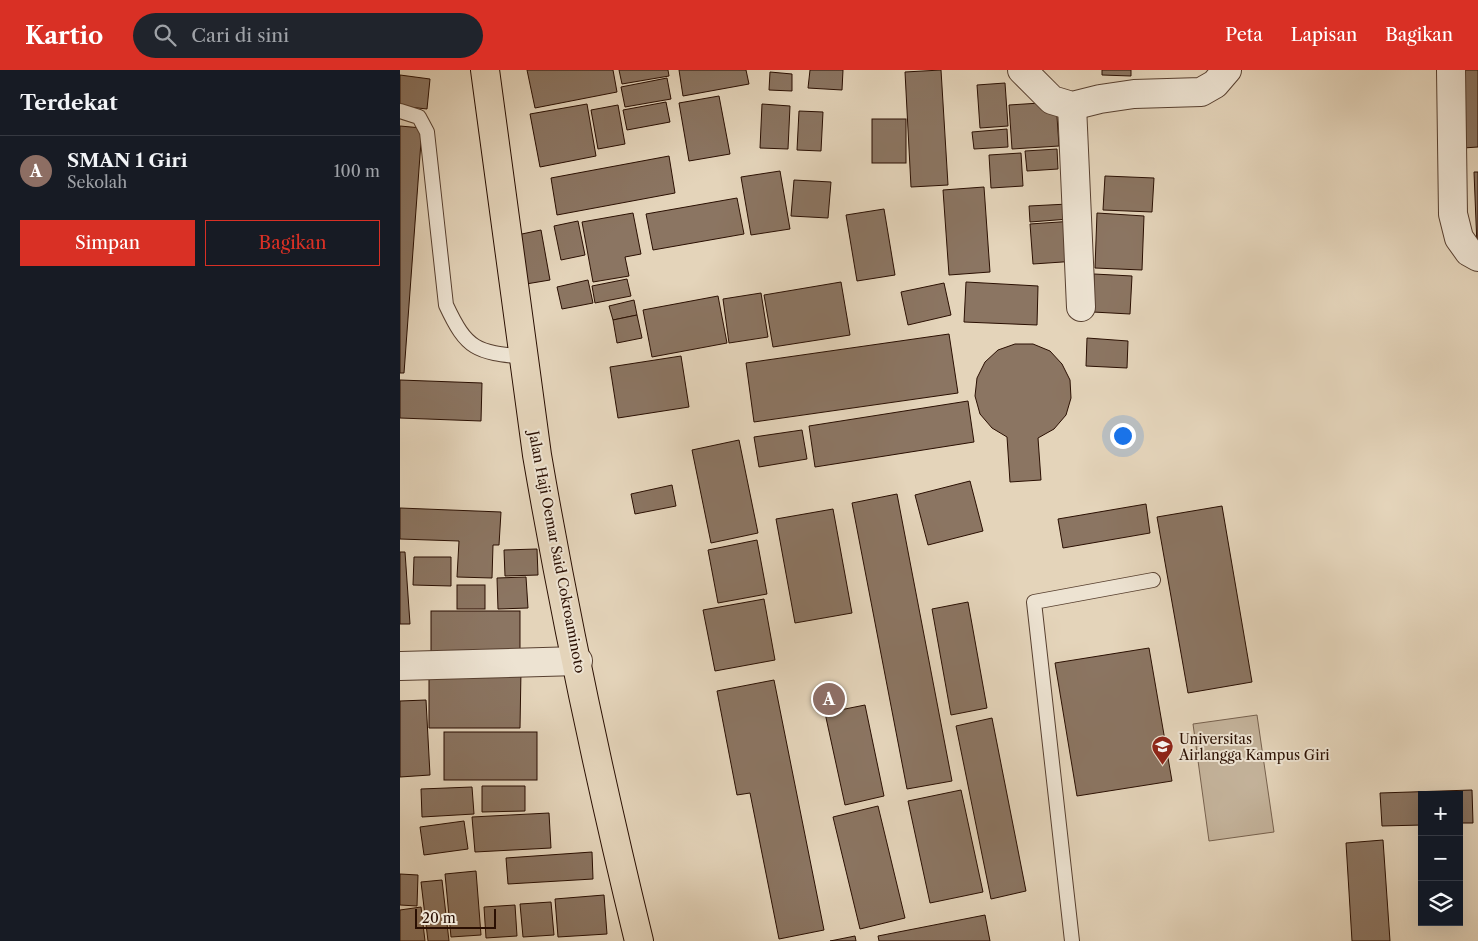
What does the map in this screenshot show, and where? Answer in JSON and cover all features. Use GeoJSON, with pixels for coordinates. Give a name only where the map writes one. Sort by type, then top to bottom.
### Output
{"type":"FeatureCollection","features":[{"type":"Feature","properties":{"kind":"main road","name":"Jalan Haji Oemar Said Cokroaminoto"},"geometry":{"type":"LineString","coordinates":[[485,70],[543,492],[611,826],[639,941]]}},
{"type":"Feature","properties":{"kind":"street"},"geometry":{"type":"LineString","coordinates":[[1022,70],[1052,100],[1072,106],[1100,99],[1134,94],[1201,92],[1215,84],[1227,70]]}},
{"type":"Feature","properties":{"kind":"street"},"geometry":{"type":"LineString","coordinates":[[1452,70],[1453,214],[1459,238],[1469,252],[1478,257]]}},
{"type":"Feature","properties":{"kind":"street"},"geometry":{"type":"LineString","coordinates":[[1072,106],[1081,307]]}},
{"type":"Feature","properties":{"kind":"street"},"geometry":{"type":"LineString","coordinates":[[400,666],[578,662]]}},
{"type":"Feature","properties":{"kind":"lane"},"geometry":{"type":"LineString","coordinates":[[400,111],[418,117],[427,132],[446,305],[457,329],[474,347],[490,353],[524,357]]}},
{"type":"Feature","properties":{"kind":"lane"},"geometry":{"type":"LineString","coordinates":[[1072,941],[1034,602],[1153,580]]}},
{"type":"Feature","properties":{"kind":"shaded area"},"geometry":{"type":"Polygon","coordinates":[[[1257,715],[1274,832],[1209,841],[1193,724],[1257,715]]]}},
{"type":"Feature","properties":{"kind":"building"},"geometry":{"type":"Polygon","coordinates":[[[527,70],[613,70],[617,92],[535,108],[527,70]]]}},
{"type":"Feature","properties":{"kind":"building"},"geometry":{"type":"Polygon","coordinates":[[[619,70],[668,70],[669,76],[622,84],[619,70]]]}},
{"type":"Feature","properties":{"kind":"building"},"geometry":{"type":"Polygon","coordinates":[[[679,70],[746,70],[749,84],[683,96],[679,70]]]}},
{"type":"Feature","properties":{"kind":"building"},"geometry":{"type":"Polygon","coordinates":[[[810,70],[843,70],[842,90],[808,88],[810,70]]]}},
{"type":"Feature","properties":{"kind":"building"},"geometry":{"type":"Polygon","coordinates":[[[941,70],[948,185],[911,187],[905,72],[941,70]]]}},
{"type":"Feature","properties":{"kind":"building"},"geometry":{"type":"Polygon","coordinates":[[[1102,70],[1131,70],[1131,76],[1102,75],[1102,70]]]}},
{"type":"Feature","properties":{"kind":"building"},"geometry":{"type":"Polygon","coordinates":[[[1456,70],[1478,70],[1478,147],[1463,148],[1456,70]]]}},
{"type":"Feature","properties":{"kind":"building"},"geometry":{"type":"Polygon","coordinates":[[[770,72],[792,74],[792,91],[769,90],[770,72]]]}},
{"type":"Feature","properties":{"kind":"building"},"geometry":{"type":"Polygon","coordinates":[[[400,75],[430,79],[427,109],[400,106],[400,75]]]}},
{"type":"Feature","properties":{"kind":"building"},"geometry":{"type":"Polygon","coordinates":[[[667,78],[671,99],[625,107],[621,87],[667,78]]]}},
{"type":"Feature","properties":{"kind":"building"},"geometry":{"type":"Polygon","coordinates":[[[1005,83],[1008,126],[980,128],[977,85],[1005,83]]]}},
{"type":"Feature","properties":{"kind":"building"},"geometry":{"type":"Polygon","coordinates":[[[719,96],[730,154],[689,161],[679,103],[719,96]]]}},
{"type":"Feature","properties":{"kind":"building"},"geometry":{"type":"Polygon","coordinates":[[[666,102],[670,122],[627,130],[623,110],[666,102]]]}},
{"type":"Feature","properties":{"kind":"building"},"geometry":{"type":"Polygon","coordinates":[[[1056,102],[1059,146],[1012,149],[1009,105],[1056,102]]]}},
{"type":"Feature","properties":{"kind":"building"},"geometry":{"type":"Polygon","coordinates":[[[587,104],[596,156],[540,167],[530,114],[587,104]]]}},
{"type":"Feature","properties":{"kind":"building"},"geometry":{"type":"Polygon","coordinates":[[[762,104],[790,106],[788,149],[760,148],[762,104]]]}},
{"type":"Feature","properties":{"kind":"building"},"geometry":{"type":"Polygon","coordinates":[[[618,105],[625,144],[598,149],[591,110],[618,105]]]}},
{"type":"Feature","properties":{"kind":"building"},"geometry":{"type":"Polygon","coordinates":[[[799,111],[823,112],[821,151],[797,150],[799,111]]]}},
{"type":"Feature","properties":{"kind":"building"},"geometry":{"type":"Polygon","coordinates":[[[872,119],[906,119],[906,163],[872,163],[872,119]]]}},
{"type":"Feature","properties":{"kind":"building"},"geometry":{"type":"Polygon","coordinates":[[[400,126],[422,128],[404,373],[400,373],[400,126]]]}},
{"type":"Feature","properties":{"kind":"building"},"geometry":{"type":"Polygon","coordinates":[[[1007,129],[1008,147],[974,149],[972,132],[1007,129]]]}},
{"type":"Feature","properties":{"kind":"building"},"geometry":{"type":"Polygon","coordinates":[[[1057,149],[1058,169],[1027,171],[1025,151],[1057,149]]]}},
{"type":"Feature","properties":{"kind":"building"},"geometry":{"type":"Polygon","coordinates":[[[1021,153],[1023,186],[991,188],[989,155],[1021,153]]]}},
{"type":"Feature","properties":{"kind":"building"},"geometry":{"type":"Polygon","coordinates":[[[669,156],[675,193],[557,215],[551,178],[669,156]]]}},
{"type":"Feature","properties":{"kind":"building"},"geometry":{"type":"Polygon","coordinates":[[[780,171],[790,229],[751,235],[741,177],[780,171]]]}},
{"type":"Feature","properties":{"kind":"building"},"geometry":{"type":"Polygon","coordinates":[[[1474,172],[1478,172],[1478,246],[1477,246],[1474,172]]]}},
{"type":"Feature","properties":{"kind":"building"},"geometry":{"type":"Polygon","coordinates":[[[1105,176],[1154,178],[1152,212],[1103,210],[1105,176]]]}},
{"type":"Feature","properties":{"kind":"building"},"geometry":{"type":"Polygon","coordinates":[[[794,180],[831,182],[828,218],[791,216],[794,180]]]}},
{"type":"Feature","properties":{"kind":"building"},"geometry":{"type":"Polygon","coordinates":[[[984,187],[990,272],[949,275],[943,190],[984,187]]]}},
{"type":"Feature","properties":{"kind":"building"},"geometry":{"type":"Polygon","coordinates":[[[737,198],[744,234],[653,250],[646,214],[737,198]]]}},
{"type":"Feature","properties":{"kind":"building"},"geometry":{"type":"Polygon","coordinates":[[[1068,204],[1069,219],[1030,222],[1029,206],[1068,204]]]}},
{"type":"Feature","properties":{"kind":"building"},"geometry":{"type":"Polygon","coordinates":[[[884,209],[895,275],[857,281],[846,215],[884,209]]]}},
{"type":"Feature","properties":{"kind":"building"},"geometry":{"type":"Polygon","coordinates":[[[633,213],[641,254],[625,257],[629,276],[593,282],[582,222],[633,213]]]}},
{"type":"Feature","properties":{"kind":"building"},"geometry":{"type":"Polygon","coordinates":[[[1097,213],[1144,216],[1142,270],[1095,268],[1097,213]]]}},
{"type":"Feature","properties":{"kind":"building"},"geometry":{"type":"Polygon","coordinates":[[[578,221],[585,255],[561,260],[554,226],[578,221]]]}},
{"type":"Feature","properties":{"kind":"building"},"geometry":{"type":"Polygon","coordinates":[[[1074,221],[1077,261],[1033,264],[1030,224],[1074,221]]]}},
{"type":"Feature","properties":{"kind":"building"},"geometry":{"type":"Polygon","coordinates":[[[541,230],[550,280],[526,284],[517,235],[541,230]]]}},
{"type":"Feature","properties":{"kind":"building"},"geometry":{"type":"Polygon","coordinates":[[[1094,274],[1132,276],[1130,314],[1093,312],[1094,274]]]}},
{"type":"Feature","properties":{"kind":"building"},"geometry":{"type":"Polygon","coordinates":[[[627,279],[631,296],[595,303],[592,286],[627,279]]]}},
{"type":"Feature","properties":{"kind":"building"},"geometry":{"type":"Polygon","coordinates":[[[588,280],[593,303],[562,309],[557,287],[588,280]]]}},
{"type":"Feature","properties":{"kind":"building"},"geometry":{"type":"Polygon","coordinates":[[[841,282],[850,335],[773,347],[764,295],[841,282]]]}},
{"type":"Feature","properties":{"kind":"building"},"geometry":{"type":"Polygon","coordinates":[[[966,282],[1038,286],[1037,325],[964,322],[966,282]]]}},
{"type":"Feature","properties":{"kind":"building"},"geometry":{"type":"Polygon","coordinates":[[[944,283],[951,315],[908,325],[901,292],[944,283]]]}},
{"type":"Feature","properties":{"kind":"building"},"geometry":{"type":"Polygon","coordinates":[[[761,293],[768,337],[729,343],[723,299],[761,293]]]}},
{"type":"Feature","properties":{"kind":"building"},"geometry":{"type":"Polygon","coordinates":[[[718,296],[727,343],[652,357],[643,310],[718,296]]]}},
{"type":"Feature","properties":{"kind":"building"},"geometry":{"type":"Polygon","coordinates":[[[634,300],[637,315],[613,320],[609,306],[634,300]]]}},
{"type":"Feature","properties":{"kind":"building"},"geometry":{"type":"Polygon","coordinates":[[[637,315],[642,338],[617,343],[613,320],[637,315]]]}},
{"type":"Feature","properties":{"kind":"building"},"geometry":{"type":"Polygon","coordinates":[[[949,334],[958,393],[754,422],[746,363],[949,334]]]}},
{"type":"Feature","properties":{"kind":"building"},"geometry":{"type":"Polygon","coordinates":[[[1087,338],[1128,341],[1127,368],[1086,366],[1087,338]]]}},
{"type":"Feature","properties":{"kind":"building"},"geometry":{"type":"Polygon","coordinates":[[[1015,344],[1033,344],[1050,351],[1062,364],[1070,380],[1071,398],[1066,415],[1054,429],[1038,438],[1041,480],[1010,482],[1007,437],[992,428],[980,414],[975,396],[977,378],[985,362],[998,350],[1015,344]]]}},
{"type":"Feature","properties":{"kind":"building"},"geometry":{"type":"Polygon","coordinates":[[[681,356],[689,407],[618,418],[610,367],[681,356]]]}},
{"type":"Feature","properties":{"kind":"building"},"geometry":{"type":"Polygon","coordinates":[[[400,380],[482,383],[481,421],[400,418],[400,380]]]}},
{"type":"Feature","properties":{"kind":"building"},"geometry":{"type":"Polygon","coordinates":[[[968,401],[974,442],[815,467],[809,426],[968,401]]]}},
{"type":"Feature","properties":{"kind":"building"},"geometry":{"type":"Polygon","coordinates":[[[802,430],[807,459],[759,467],[754,437],[802,430]]]}},
{"type":"Feature","properties":{"kind":"building"},"geometry":{"type":"Polygon","coordinates":[[[739,440],[758,533],[711,543],[692,450],[739,440]]]}},
{"type":"Feature","properties":{"kind":"building"},"geometry":{"type":"Polygon","coordinates":[[[970,481],[983,531],[928,545],[915,495],[970,481]]]}},
{"type":"Feature","properties":{"kind":"building"},"geometry":{"type":"Polygon","coordinates":[[[672,485],[676,506],[635,514],[631,494],[672,485]]]}},
{"type":"Feature","properties":{"kind":"building"},"geometry":{"type":"Polygon","coordinates":[[[897,494],[952,781],[907,789],[852,503],[897,494]]]}},
{"type":"Feature","properties":{"kind":"building"},"geometry":{"type":"Polygon","coordinates":[[[1146,504],[1150,533],[1063,548],[1058,519],[1146,504]]]}},
{"type":"Feature","properties":{"kind":"building"},"geometry":{"type":"Polygon","coordinates":[[[1222,506],[1252,682],[1188,693],[1157,517],[1222,506]]]}},
{"type":"Feature","properties":{"kind":"building"},"geometry":{"type":"Polygon","coordinates":[[[400,508],[501,512],[499,545],[493,545],[492,578],[457,577],[459,541],[400,539],[400,508]]]}},
{"type":"Feature","properties":{"kind":"building"},"geometry":{"type":"Polygon","coordinates":[[[833,509],[852,613],[795,623],[776,519],[833,509]]]}},
{"type":"Feature","properties":{"kind":"building"},"geometry":{"type":"Polygon","coordinates":[[[757,540],[767,594],[718,603],[708,550],[757,540]]]}},
{"type":"Feature","properties":{"kind":"building"},"geometry":{"type":"Polygon","coordinates":[[[537,549],[538,575],[505,576],[504,550],[537,549]]]}},
{"type":"Feature","properties":{"kind":"building"},"geometry":{"type":"Polygon","coordinates":[[[400,552],[405,552],[410,624],[400,624],[400,552]]]}},
{"type":"Feature","properties":{"kind":"building"},"geometry":{"type":"Polygon","coordinates":[[[414,557],[451,557],[451,586],[413,585],[414,557]]]}},
{"type":"Feature","properties":{"kind":"building"},"geometry":{"type":"Polygon","coordinates":[[[526,577],[528,608],[498,609],[497,578],[526,577]]]}},
{"type":"Feature","properties":{"kind":"building"},"geometry":{"type":"Polygon","coordinates":[[[457,585],[485,585],[485,609],[457,609],[457,585]]]}},
{"type":"Feature","properties":{"kind":"building"},"geometry":{"type":"Polygon","coordinates":[[[764,599],[775,660],[715,671],[703,610],[764,599]]]}},
{"type":"Feature","properties":{"kind":"building"},"geometry":{"type":"Polygon","coordinates":[[[968,602],[987,708],[951,715],[932,609],[968,602]]]}},
{"type":"Feature","properties":{"kind":"building"},"geometry":{"type":"Polygon","coordinates":[[[431,611],[520,611],[520,655],[431,655],[431,611]]]}},
{"type":"Feature","properties":{"kind":"building"},"geometry":{"type":"Polygon","coordinates":[[[1149,648],[1172,781],[1077,796],[1055,663],[1149,648]]]}},
{"type":"Feature","properties":{"kind":"building"},"geometry":{"type":"Polygon","coordinates":[[[429,670],[521,670],[520,728],[429,728],[429,670]]]}},
{"type":"Feature","properties":{"kind":"building"},"geometry":{"type":"Polygon","coordinates":[[[774,680],[824,930],[779,939],[750,793],[737,795],[717,691],[774,680]]]}},
{"type":"Feature","properties":{"kind":"building"},"geometry":{"type":"Polygon","coordinates":[[[426,700],[430,775],[400,777],[400,701],[426,700]]]}},
{"type":"Feature","properties":{"kind":"building"},"geometry":{"type":"Polygon","coordinates":[[[865,705],[884,796],[845,805],[825,713],[865,705]]]}},
{"type":"Feature","properties":{"kind":"building"},"geometry":{"type":"Polygon","coordinates":[[[992,718],[1026,891],[991,899],[956,726],[992,718]]]}},
{"type":"Feature","properties":{"kind":"building"},"geometry":{"type":"Polygon","coordinates":[[[444,732],[537,732],[537,780],[444,780],[444,732]]]}},
{"type":"Feature","properties":{"kind":"building"},"geometry":{"type":"Polygon","coordinates":[[[482,786],[525,786],[525,811],[482,812],[482,786]]]}},
{"type":"Feature","properties":{"kind":"building"},"geometry":{"type":"Polygon","coordinates":[[[472,787],[474,814],[422,817],[421,789],[472,787]]]}},
{"type":"Feature","properties":{"kind":"building"},"geometry":{"type":"Polygon","coordinates":[[[961,790],[983,892],[930,903],[908,801],[961,790]]]}},
{"type":"Feature","properties":{"kind":"building"},"geometry":{"type":"Polygon","coordinates":[[[1472,790],[1473,823],[1463,823],[1463,791],[1441,791],[1472,790]]]}},
{"type":"Feature","properties":{"kind":"building"},"geometry":{"type":"Polygon","coordinates":[[[1418,792],[1418,825],[1382,826],[1380,793],[1418,792]]]}},
{"type":"Feature","properties":{"kind":"building"},"geometry":{"type":"Polygon","coordinates":[[[878,806],[905,918],[860,929],[833,817],[878,806]]]}},
{"type":"Feature","properties":{"kind":"building"},"geometry":{"type":"Polygon","coordinates":[[[549,813],[551,848],[475,852],[472,817],[549,813]]]}},
{"type":"Feature","properties":{"kind":"building"},"geometry":{"type":"Polygon","coordinates":[[[464,821],[468,849],[424,855],[420,827],[464,821]]]}},
{"type":"Feature","properties":{"kind":"building"},"geometry":{"type":"Polygon","coordinates":[[[1383,840],[1390,941],[1352,941],[1346,843],[1383,840]]]}},
{"type":"Feature","properties":{"kind":"building"},"geometry":{"type":"Polygon","coordinates":[[[592,852],[593,879],[508,884],[506,858],[592,852]]]}},
{"type":"Feature","properties":{"kind":"building"},"geometry":{"type":"Polygon","coordinates":[[[476,871],[481,935],[451,937],[445,874],[476,871]]]}},
{"type":"Feature","properties":{"kind":"building"},"geometry":{"type":"Polygon","coordinates":[[[400,874],[418,875],[417,906],[400,905],[400,874]]]}},
{"type":"Feature","properties":{"kind":"building"},"geometry":{"type":"Polygon","coordinates":[[[442,880],[449,941],[428,941],[421,882],[442,880]]]}},
{"type":"Feature","properties":{"kind":"building"},"geometry":{"type":"Polygon","coordinates":[[[604,895],[607,934],[558,937],[555,899],[604,895]]]}},
{"type":"Feature","properties":{"kind":"building"},"geometry":{"type":"Polygon","coordinates":[[[551,902],[554,935],[523,937],[520,904],[551,902]]]}},
{"type":"Feature","properties":{"kind":"building"},"geometry":{"type":"Polygon","coordinates":[[[515,905],[517,936],[486,938],[484,907],[515,905]]]}},
{"type":"Feature","properties":{"kind":"building"},"geometry":{"type":"Polygon","coordinates":[[[421,907],[425,941],[400,941],[400,910],[421,907]]]}},
{"type":"Feature","properties":{"kind":"building"},"geometry":{"type":"Polygon","coordinates":[[[985,915],[990,941],[879,941],[878,936],[985,915]]]}},
{"type":"Feature","properties":{"kind":"building"},"geometry":{"type":"Polygon","coordinates":[[[855,936],[856,941],[830,941],[855,936]]]}},
{"type":"Feature","properties":{"kind":"place","name":"SMAN 1 Giri"},"geometry":{"type":"Point","coordinates":[829,699]}},
{"type":"Feature","properties":{"kind":"place","name":"Universitas Airlangga Kampus Giri"},"geometry":{"type":"Point","coordinates":[1163,766]}}]}
